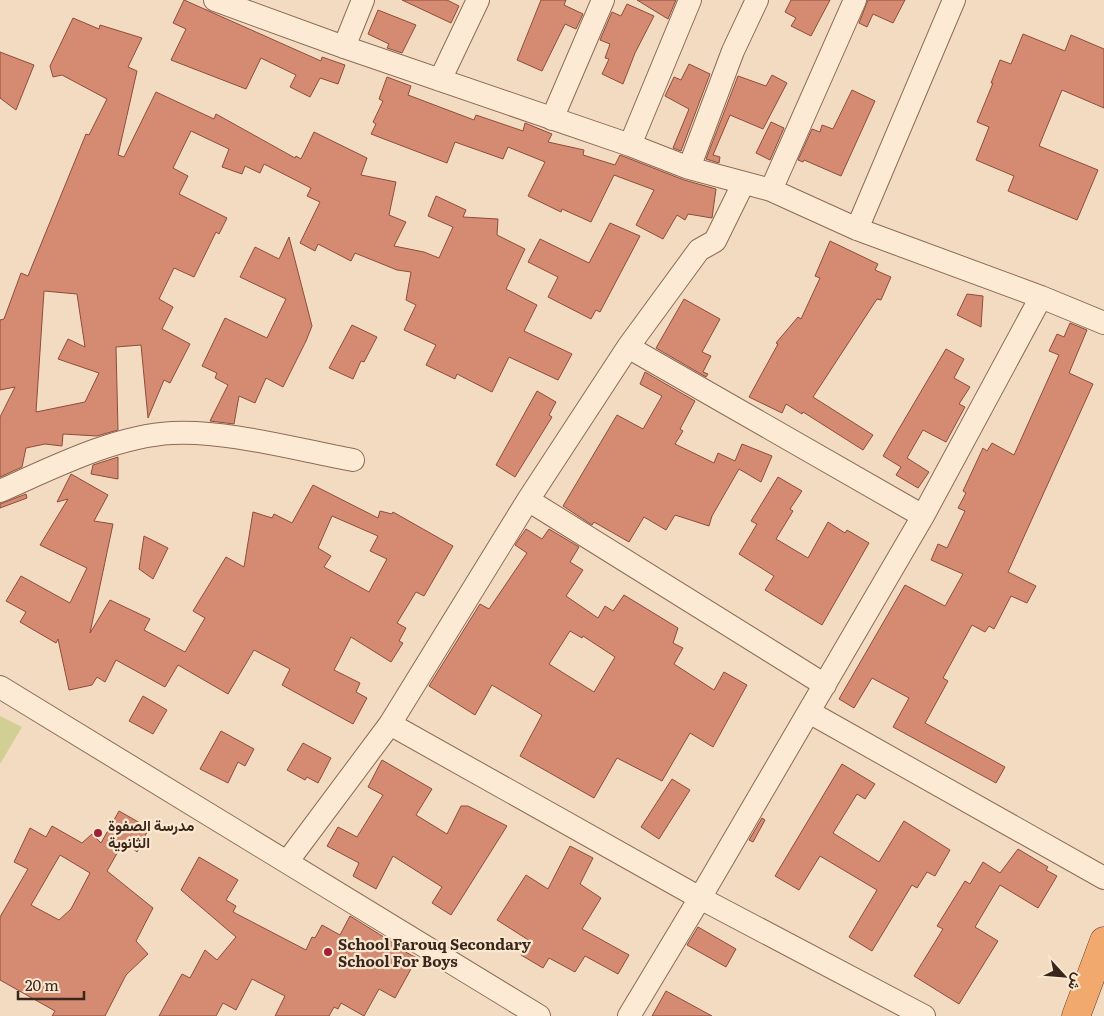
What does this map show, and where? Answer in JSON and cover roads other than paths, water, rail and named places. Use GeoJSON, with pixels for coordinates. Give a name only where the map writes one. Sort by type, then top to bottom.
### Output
{"type":"FeatureCollection","features":[{"type":"Feature","properties":{"kind":"highway"},"geometry":{"type":"LineString","coordinates":[[1076,1016],[1099,974],[1104,941]]}},
{"type":"Feature","properties":{"kind":"street"},"geometry":{"type":"LineString","coordinates":[[216,0],[270,9],[344,47],[630,145],[688,168],[771,190],[857,229],[1041,297],[1104,323]]}},
{"type":"Feature","properties":{"kind":"street"},"geometry":{"type":"LineString","coordinates":[[344,47],[363,0]]}},
{"type":"Feature","properties":{"kind":"street"},"geometry":{"type":"LineString","coordinates":[[440,80],[478,0]]}},
{"type":"Feature","properties":{"kind":"street"},"geometry":{"type":"LineString","coordinates":[[552,119],[603,0]]}},
{"type":"Feature","properties":{"kind":"street"},"geometry":{"type":"LineString","coordinates":[[630,145],[690,0]]}},
{"type":"Feature","properties":{"kind":"street"},"geometry":{"type":"LineString","coordinates":[[688,168],[733,51],[757,0]]}},
{"type":"Feature","properties":{"kind":"street"},"geometry":{"type":"LineString","coordinates":[[771,190],[855,0]]}},
{"type":"Feature","properties":{"kind":"street"},"geometry":{"type":"LineString","coordinates":[[857,229],[954,0]]}},
{"type":"Feature","properties":{"kind":"street"},"geometry":{"type":"LineString","coordinates":[[287,862],[390,724],[528,500],[628,346],[699,250],[715,241],[743,184]]}},
{"type":"Feature","properties":{"kind":"street"},"geometry":{"type":"LineString","coordinates":[[628,1016],[700,898],[923,516],[1041,297]]}},
{"type":"Feature","properties":{"kind":"street"},"geometry":{"type":"LineString","coordinates":[[628,346],[923,516]]}},
{"type":"Feature","properties":{"kind":"street"},"geometry":{"type":"LineString","coordinates":[[0,491],[124,442],[172,433],[214,435],[353,460]]}},
{"type":"Feature","properties":{"kind":"street"},"geometry":{"type":"LineString","coordinates":[[528,500],[824,685]]}},
{"type":"Feature","properties":{"kind":"street"},"geometry":{"type":"LineString","coordinates":[[0,687],[539,1016]]}},
{"type":"Feature","properties":{"kind":"street"},"geometry":{"type":"LineString","coordinates":[[809,712],[1104,878]]}},
{"type":"Feature","properties":{"kind":"street"},"geometry":{"type":"LineString","coordinates":[[390,724],[700,898],[924,1016]]}},
{"type":"Feature","properties":{"kind":"place","name":"مدرسة الصفوة الثانوية"},"geometry":{"type":"Point","coordinates":[98,833]}},
{"type":"Feature","properties":{"kind":"place","name":"School Farouq Secondary School For Boys"},"geometry":{"type":"Point","coordinates":[328,952]}}]}
